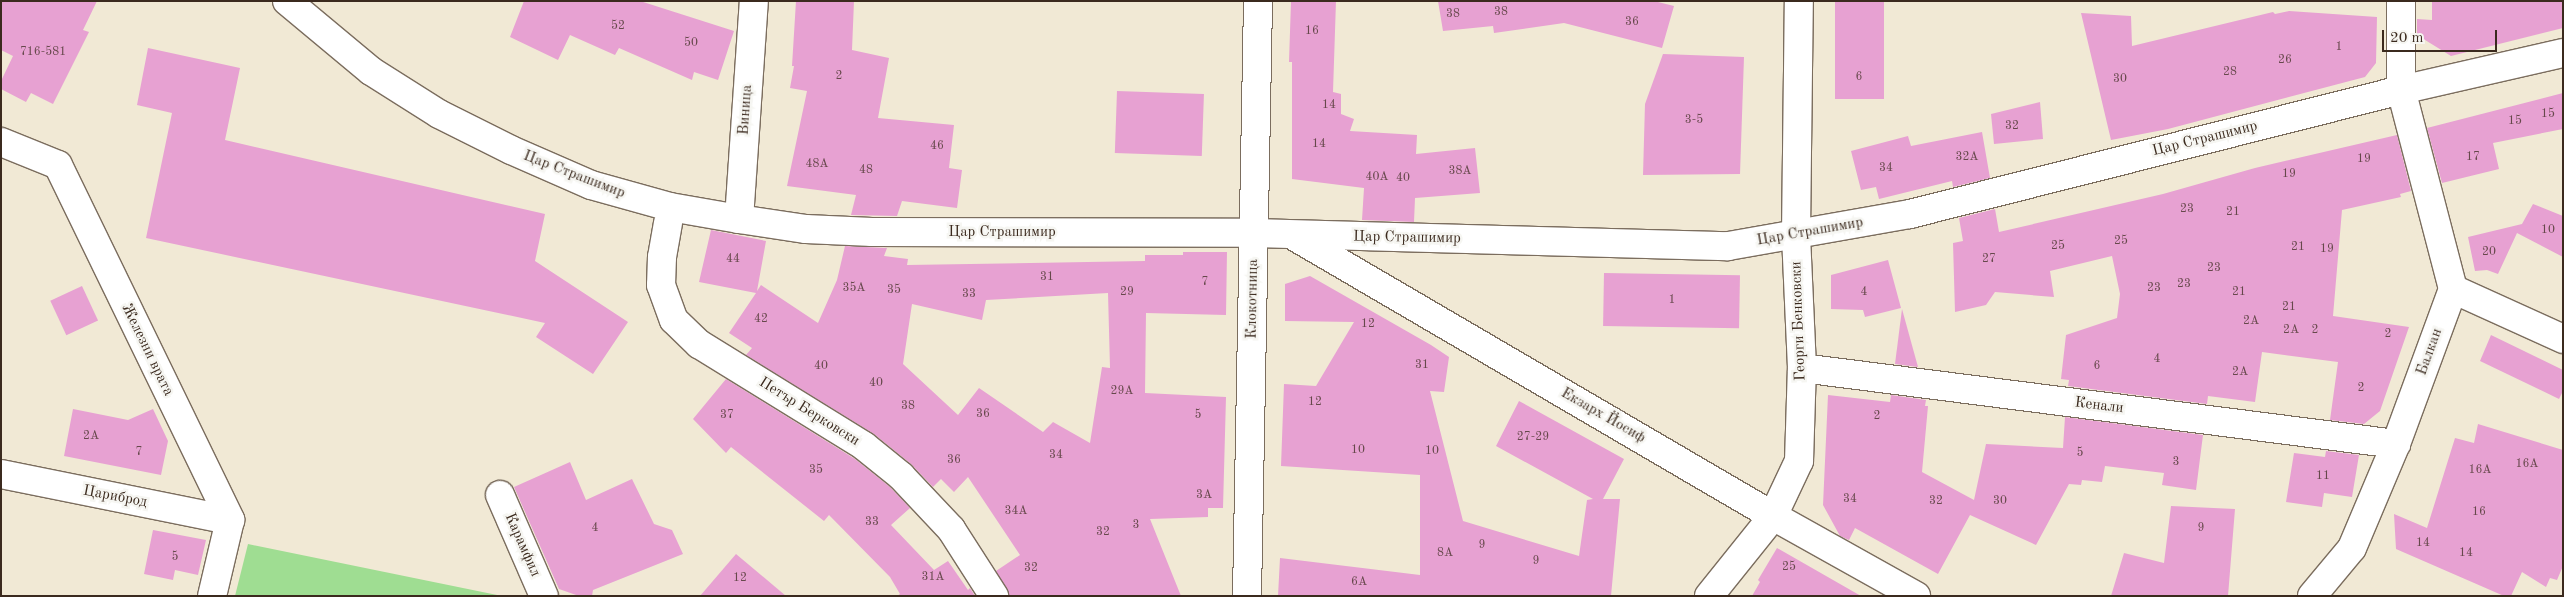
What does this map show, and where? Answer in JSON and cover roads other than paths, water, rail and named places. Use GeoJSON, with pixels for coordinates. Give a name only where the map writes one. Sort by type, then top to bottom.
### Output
{"type":"FeatureCollection","features":[{"type":"Feature","properties":{"kind":"street","name":"Виница"},"geometry":{"type":"LineString","coordinates":[[739,219],[754,1]]}},
{"type":"Feature","properties":{"kind":"street","name":"Клокотница"},"geometry":{"type":"LineString","coordinates":[[1247,596],[1258,1]]}},
{"type":"Feature","properties":{"kind":"street","name":"Георги Бенковски"},"geometry":{"type":"LineString","coordinates":[[1709,596],[1773,516],[1799,461],[1802,368],[1796,234],[1799,1]]}},
{"type":"Feature","properties":{"kind":"street"},"geometry":{"type":"LineString","coordinates":[[2401,1],[2401,90],[2453,289],[2563,339]]}},
{"type":"Feature","properties":{"kind":"street","name":"Цар Страшимир"},"geometry":{"type":"LineString","coordinates":[[290,3],[371,71],[439,114],[512,150],[591,185],[627,197],[670,207],[739,219],[806,229],[872,232],[1254,233],[1728,246],[1910,214],[2401,90],[2563,53]]}},
{"type":"Feature","properties":{"kind":"street","name":"Железни врата"},"geometry":{"type":"LineString","coordinates":[[1,142],[58,165],[230,520]]}},
{"type":"Feature","properties":{"kind":"street","name":"Петър Берковски"},"geometry":{"type":"LineString","coordinates":[[668,223],[662,257],[661,285],[674,320],[699,344],[864,446],[901,476],[951,529],[994,596]]}},
{"type":"Feature","properties":{"kind":"street","name":"Екзарх Йосиф"},"geometry":{"type":"LineString","coordinates":[[1291,234],[1773,516],[1916,596]]}},
{"type":"Feature","properties":{"kind":"street","name":"Балкан"},"geometry":{"type":"LineString","coordinates":[[2312,596],[2352,548],[2396,444],[2453,289]]}},
{"type":"Feature","properties":{"kind":"street","name":"Кенали"},"geometry":{"type":"LineString","coordinates":[[1802,368],[2396,444]]}},
{"type":"Feature","properties":{"kind":"street","name":"Цариброд"},"geometry":{"type":"LineString","coordinates":[[1,474],[230,520]]}},
{"type":"Feature","properties":{"kind":"street","name":"Карамфил"},"geometry":{"type":"LineString","coordinates":[[500,495],[544,596]]}},
{"type":"Feature","properties":{"kind":"street"},"geometry":{"type":"LineString","coordinates":[[212,596],[230,520]]}}]}
